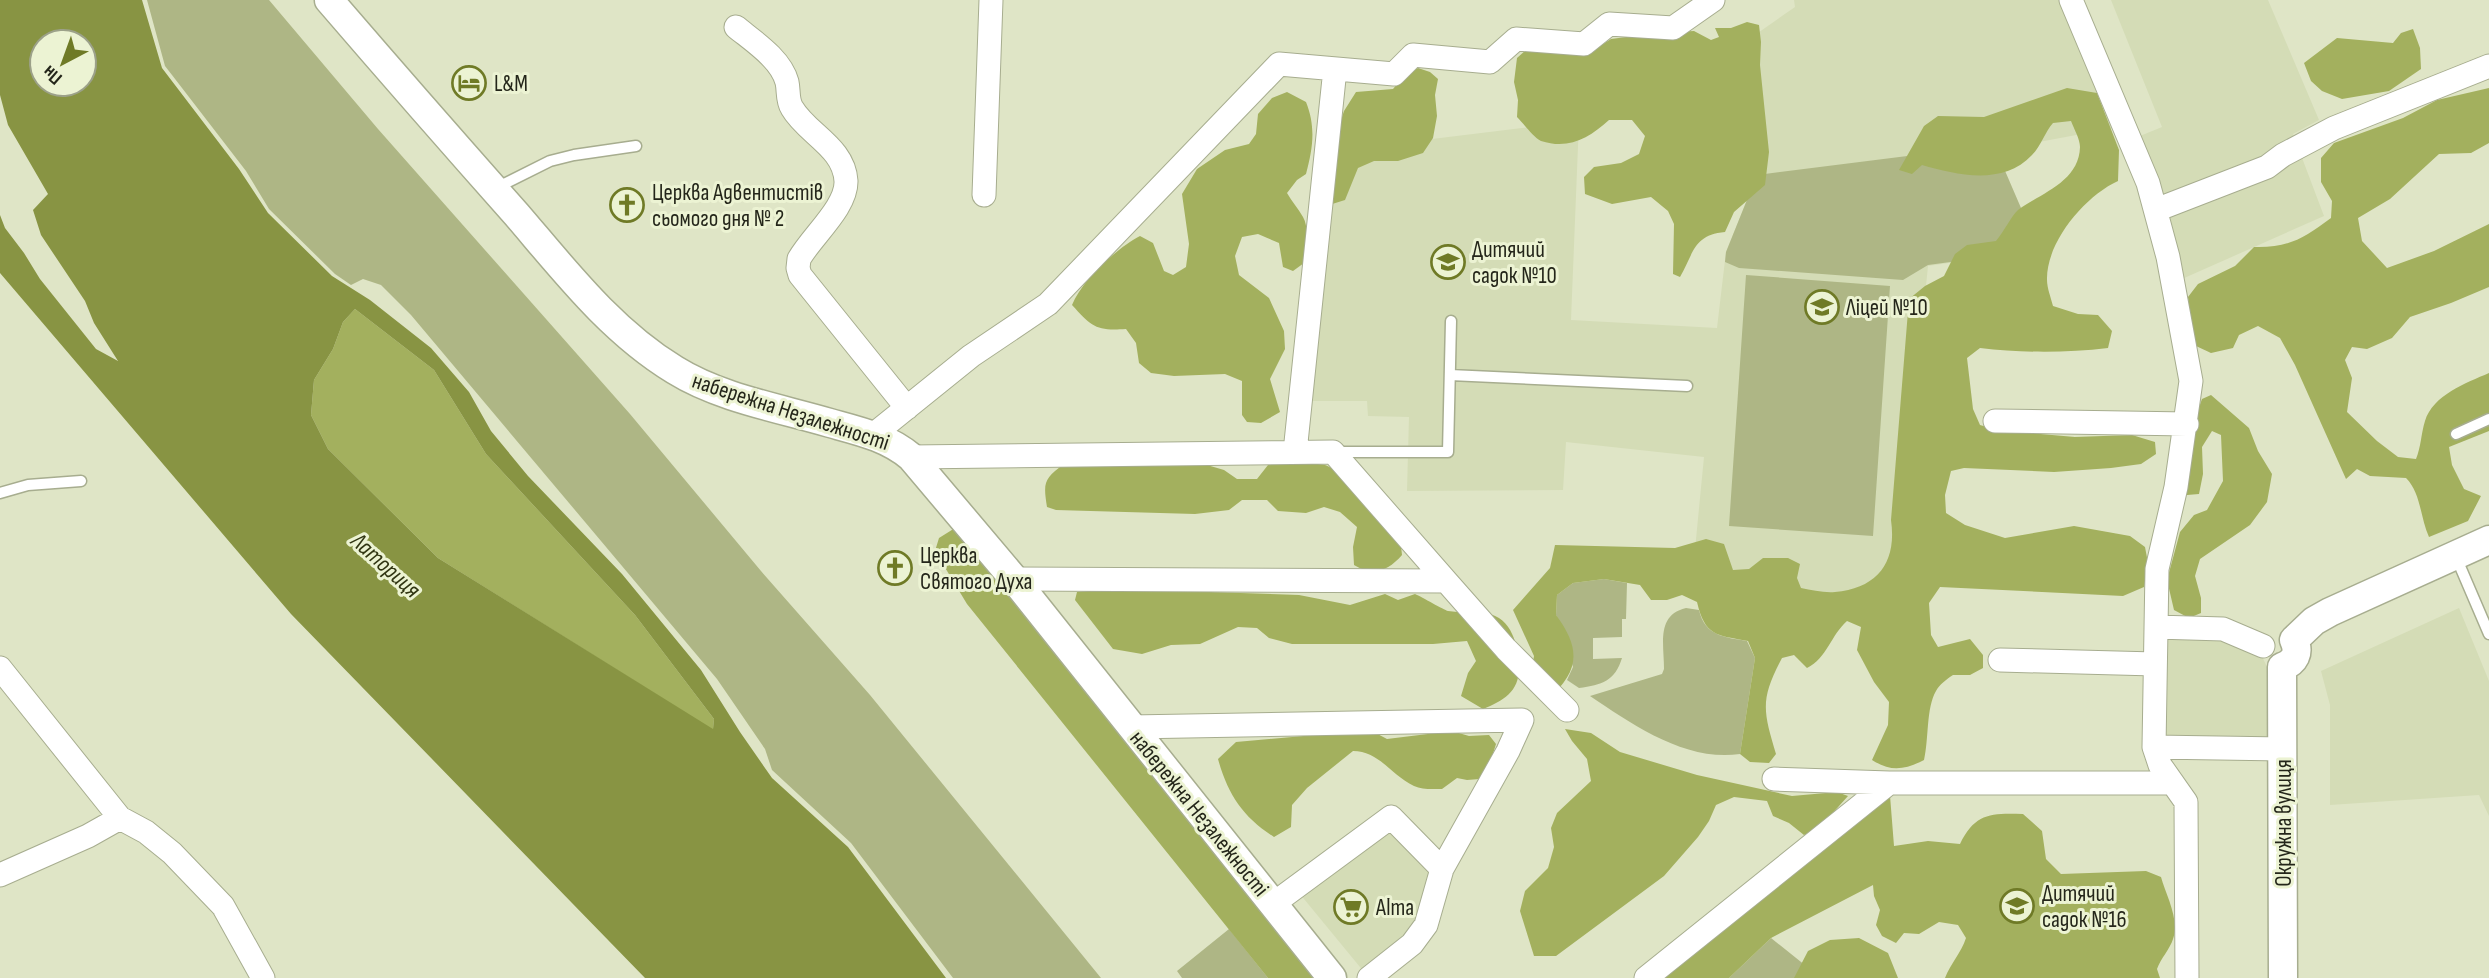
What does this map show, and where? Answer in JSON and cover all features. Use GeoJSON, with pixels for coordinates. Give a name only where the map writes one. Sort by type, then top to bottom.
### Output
{"type":"FeatureCollection","features":[{"type":"Feature","properties":{"kind":"street","name":"набережна Незалежності"},"geometry":{"type":"LineString","coordinates":[[329,0],[591,300],[645,350],[676,371],[738,397],[873,435],[896,444],[911,457],[1014,579],[1332,978]]}},
{"type":"Feature","properties":{"kind":"street"},"geometry":{"type":"LineString","coordinates":[[984,195],[990,0]]}},
{"type":"Feature","properties":{"kind":"street"},"geometry":{"type":"LineString","coordinates":[[873,435],[971,356],[1048,304],[1279,64],[1394,74],[1413,55],[1490,62],[1516,38],[1584,44],[1609,24],[1673,28],[1713,0]]}},
{"type":"Feature","properties":{"kind":"street"},"geometry":{"type":"LineString","coordinates":[[2071,0],[2148,183],[2168,257],[2191,381],[2176,487],[2157,569],[2154,747],[2160,765],[2186,802],[2187,978]]}},
{"type":"Feature","properties":{"kind":"street"},"geometry":{"type":"LineString","coordinates":[[736,27],[781,70],[787,82],[790,106],[831,147],[841,163],[846,180],[838,206],[799,259],[800,275],[907,408]]}},
{"type":"Feature","properties":{"kind":"street"},"geometry":{"type":"LineString","coordinates":[[2156,210],[2267,167],[2283,155],[2334,128],[2489,66]]}},
{"type":"Feature","properties":{"kind":"street"},"geometry":{"type":"LineString","coordinates":[[1295,452],[1335,69]]}},
{"type":"Feature","properties":{"kind":"street"},"geometry":{"type":"LineString","coordinates":[[1995,421],[2187,424]]}},
{"type":"Feature","properties":{"kind":"street"},"geometry":{"type":"LineString","coordinates":[[911,457],[1333,453],[1506,649],[1567,710]]}},
{"type":"Feature","properties":{"kind":"street","name":"Окружна вулиця"},"geometry":{"type":"LineString","coordinates":[[2283,978],[2282,667],[2293,662],[2296,657],[2298,652],[2294,640],[2314,621],[2330,612],[2489,540]]}},
{"type":"Feature","properties":{"kind":"street"},"geometry":{"type":"LineString","coordinates":[[1014,579],[1446,581]]}},
{"type":"Feature","properties":{"kind":"street"},"geometry":{"type":"LineString","coordinates":[[2156,627],[2223,629],[2263,646]]}},
{"type":"Feature","properties":{"kind":"street"},"geometry":{"type":"LineString","coordinates":[[2282,667],[2267,661],[2263,646],[2269,636],[2280,632],[2294,640]]}},
{"type":"Feature","properties":{"kind":"street"},"geometry":{"type":"LineString","coordinates":[[2000,660],[2155,664]]}},
{"type":"Feature","properties":{"kind":"street"},"geometry":{"type":"LineString","coordinates":[[0,668],[120,817],[146,832],[172,853],[223,906],[263,978]]}},
{"type":"Feature","properties":{"kind":"street"},"geometry":{"type":"LineString","coordinates":[[1131,727],[1522,720],[1508,751],[1442,869],[1426,925],[1412,944],[1369,978]]}},
{"type":"Feature","properties":{"kind":"street"},"geometry":{"type":"LineString","coordinates":[[2154,747],[2283,749]]}},
{"type":"Feature","properties":{"kind":"street"},"geometry":{"type":"LineString","coordinates":[[1774,779],[1889,783],[2172,783]]}},
{"type":"Feature","properties":{"kind":"street"},"geometry":{"type":"LineString","coordinates":[[1646,978],[1889,783]]}},
{"type":"Feature","properties":{"kind":"street"},"geometry":{"type":"LineString","coordinates":[[0,875],[88,836],[120,817]]}},
{"type":"Feature","properties":{"kind":"street"},"geometry":{"type":"LineString","coordinates":[[1273,904],[1391,817],[1442,869]]}},
{"type":"Feature","properties":{"kind":"lane"},"geometry":{"type":"LineString","coordinates":[[494,190],[550,161],[636,146]]}},
{"type":"Feature","properties":{"kind":"lane"},"geometry":{"type":"LineString","coordinates":[[1333,453],[1448,452],[1451,321]]}},
{"type":"Feature","properties":{"kind":"lane"},"geometry":{"type":"LineString","coordinates":[[1450,374],[1686,386]]}},
{"type":"Feature","properties":{"kind":"lane"},"geometry":{"type":"LineString","coordinates":[[2456,434],[2489,419]]}},
{"type":"Feature","properties":{"kind":"lane"},"geometry":{"type":"LineString","coordinates":[[0,494],[28,485],[81,481]]}},
{"type":"Feature","properties":{"kind":"lane"},"geometry":{"type":"LineString","coordinates":[[2455,555],[2489,634]]}},
{"type":"Feature","properties":{"kind":"shaded area"},"geometry":{"type":"Polygon","coordinates":[[[147,0],[269,0],[378,129],[630,414],[761,571],[870,695],[1101,978],[953,978],[851,843],[772,770],[765,749],[717,679],[411,315],[381,285],[363,279],[351,285],[335,274],[269,209],[246,171],[165,66],[147,0]]]}},
{"type":"Feature","properties":{"kind":"shaded area"},"geometry":{"type":"Polygon","coordinates":[[[1794,0],[2065,0],[2097,93],[2114,128],[1996,150],[2039,250],[1928,266],[1893,611],[1693,570],[1704,457],[1566,442],[1563,490],[1407,491],[1409,417],[1368,416],[1367,401],[1312,401],[1334,151],[1579,121],[1571,320],[1717,328],[1726,252],[1757,175],[1742,44],[1795,7],[1794,0]]]}},
{"type":"Feature","properties":{"kind":"shaded area"},"geometry":{"type":"Polygon","coordinates":[[[2111,0],[2268,0],[2319,120],[2293,134],[2324,216],[2182,279],[2159,218],[2161,189],[2140,136],[2162,127],[2111,0]]]}},
{"type":"Feature","properties":{"kind":"shaded area"},"geometry":{"type":"Polygon","coordinates":[[[1747,22],[1759,25],[1761,42],[1760,65],[1769,152],[1765,185],[1734,212],[1725,232],[1700,241],[1680,277],[1673,274],[1674,224],[1668,211],[1651,197],[1612,204],[1585,194],[1584,177],[1594,167],[1621,163],[1639,154],[1645,136],[1632,120],[1609,120],[1578,141],[1561,144],[1541,141],[1517,117],[1518,100],[1514,82],[1517,58],[1527,49],[1587,54],[1611,39],[1657,33],[1694,31],[1711,40],[1719,37],[1715,28],[1731,28],[1747,22]]]}},
{"type":"Feature","properties":{"kind":"shaded area"},"geometry":{"type":"Polygon","coordinates":[[[2413,29],[2420,48],[2421,69],[2389,91],[2342,99],[2322,91],[2311,81],[2304,63],[2337,38],[2393,43],[2401,33],[2413,29]]]}},
{"type":"Feature","properties":{"kind":"shaded area"},"geometry":{"type":"Polygon","coordinates":[[[1418,68],[1430,72],[1438,79],[1435,95],[1437,116],[1433,138],[1423,153],[1398,161],[1374,161],[1358,168],[1345,200],[1329,205],[1337,132],[1344,111],[1356,92],[1393,89],[1404,76],[1418,68]]]}},
{"type":"Feature","properties":{"kind":"shaded area"},"geometry":{"type":"Polygon","coordinates":[[[2067,88],[2097,93],[2119,150],[2118,181],[2093,197],[2070,222],[2053,251],[2047,280],[2053,306],[2078,314],[2098,315],[2112,331],[2108,348],[2044,352],[1980,348],[1967,358],[1973,409],[1980,425],[1997,430],[2075,437],[2132,435],[2155,442],[2156,454],[2141,464],[2111,468],[2054,472],[1964,468],[1951,471],[1945,495],[1946,513],[1965,525],[2005,538],[2074,526],[2130,536],[2145,547],[2148,563],[2144,587],[2123,596],[1940,587],[1929,603],[1931,635],[1938,647],[1970,639],[1983,655],[1983,668],[1970,675],[1953,675],[1939,687],[1931,706],[1924,760],[1904,768],[1892,768],[1872,760],[1888,725],[1889,702],[1874,682],[1857,650],[1861,627],[1847,621],[1814,664],[1807,668],[1794,655],[1782,658],[1767,695],[1766,715],[1776,754],[1769,763],[1750,762],[1740,754],[1755,658],[1748,641],[1720,635],[1708,628],[1697,602],[1682,595],[1667,600],[1651,600],[1640,585],[1604,579],[1573,583],[1557,595],[1556,615],[1570,639],[1573,650],[1571,670],[1558,690],[1547,700],[1536,696],[1529,687],[1534,656],[1513,610],[1550,568],[1555,545],[1675,548],[1706,539],[1724,544],[1733,570],[1749,569],[1763,558],[1788,558],[1800,564],[1797,578],[1801,588],[1827,592],[1863,585],[1881,570],[1891,548],[1909,299],[1944,276],[1955,254],[1967,245],[1996,241],[2018,210],[2066,178],[2078,159],[2080,144],[2071,121],[2053,123],[2032,155],[2007,171],[1979,175],[1922,165],[1912,174],[1899,170],[1924,126],[1938,116],[1984,117],[2067,88]]]}},
{"type":"Feature","properties":{"kind":"shaded area"},"geometry":{"type":"Polygon","coordinates":[[[2489,88],[2489,143],[2471,153],[2439,154],[2390,199],[2358,218],[2362,241],[2387,268],[2434,251],[2489,224],[2489,287],[2410,317],[2392,338],[2367,349],[2352,347],[2345,360],[2352,378],[2347,412],[2398,457],[2416,459],[2425,421],[2435,404],[2451,391],[2489,373],[2489,431],[2449,447],[2452,465],[2464,489],[2481,496],[2468,521],[2429,537],[2417,498],[2406,478],[2370,476],[2357,469],[2346,479],[2295,365],[2280,338],[2258,326],[2239,335],[2233,348],[2211,353],[2196,346],[2188,297],[2198,284],[2235,266],[2254,247],[2287,244],[2331,218],[2332,201],[2321,182],[2321,158],[2334,143],[2403,118],[2437,100],[2489,88]]]}},
{"type":"Feature","properties":{"kind":"shaded area"},"geometry":{"type":"Polygon","coordinates":[[[1287,92],[1306,102],[1312,129],[1312,146],[1306,174],[1297,180],[1287,193],[1305,222],[1304,263],[1293,271],[1283,267],[1279,243],[1258,234],[1242,237],[1235,256],[1239,275],[1269,298],[1284,331],[1285,349],[1270,379],[1280,412],[1261,423],[1247,422],[1242,415],[1242,381],[1225,374],[1174,376],[1151,373],[1139,363],[1136,343],[1126,329],[1095,326],[1072,305],[1084,285],[1101,266],[1140,236],[1153,243],[1164,271],[1173,275],[1186,267],[1189,244],[1182,194],[1197,169],[1225,150],[1249,144],[1256,134],[1258,114],[1272,98],[1287,92]]]}},
{"type":"Feature","properties":{"kind":"shaded area"},"geometry":{"type":"Polygon","coordinates":[[[1963,149],[1996,150],[2039,250],[1928,265],[1903,280],[1739,268],[1725,262],[1726,252],[1757,175],[1963,149]]]}},
{"type":"Feature","properties":{"kind":"shaded area"},"geometry":{"type":"Polygon","coordinates":[[[1746,275],[1890,286],[1873,536],[1729,526],[1746,275]]]}},
{"type":"Feature","properties":{"kind":"shaded area"},"geometry":{"type":"Polygon","coordinates":[[[355,309],[434,370],[486,454],[635,615],[714,719],[713,730],[438,558],[328,449],[311,415],[314,380],[333,349],[343,322],[355,309]]]}},
{"type":"Feature","properties":{"kind":"shaded area"},"geometry":{"type":"Polygon","coordinates":[[[2211,395],[2249,428],[2258,451],[2272,474],[2267,502],[2250,525],[2200,559],[2195,576],[2201,598],[2201,613],[2189,618],[2174,610],[2167,580],[2180,532],[2194,515],[2207,510],[2223,481],[2221,435],[2212,431],[2202,447],[2203,474],[2199,494],[2187,495],[2176,487],[2167,466],[2202,399],[2211,395]]]}},
{"type":"Feature","properties":{"kind":"shaded area"},"geometry":{"type":"Polygon","coordinates":[[[1293,462],[1325,465],[1333,469],[1401,546],[1402,555],[1380,570],[1368,571],[1354,565],[1353,547],[1357,527],[1340,512],[1324,507],[1306,513],[1278,511],[1267,500],[1242,500],[1229,510],[1195,514],[1056,510],[1047,507],[1046,482],[1064,464],[1182,463],[1207,465],[1224,470],[1237,479],[1257,479],[1268,465],[1293,462]]]}},
{"type":"Feature","properties":{"kind":"shaded area"},"geometry":{"type":"Polygon","coordinates":[[[955,528],[1333,978],[1268,978],[967,604],[935,551],[939,538],[955,528]]]}},
{"type":"Feature","properties":{"kind":"shaded area"},"geometry":{"type":"Polygon","coordinates":[[[1604,579],[1627,583],[1626,619],[1622,619],[1622,637],[1593,638],[1593,659],[1622,658],[1616,672],[1607,680],[1579,688],[1567,680],[1573,667],[1556,615],[1557,595],[1573,583],[1604,579]]]}},
{"type":"Feature","properties":{"kind":"shaded area"},"geometry":{"type":"Polygon","coordinates":[[[1115,589],[1299,595],[1350,605],[1385,594],[1398,600],[1415,594],[1448,611],[1486,613],[1502,621],[1515,642],[1518,676],[1508,694],[1483,709],[1461,696],[1468,673],[1476,661],[1467,641],[1433,644],[1292,644],[1269,638],[1257,628],[1238,627],[1200,644],[1171,645],[1142,654],[1113,649],[1075,600],[1077,592],[1115,589]]]}},
{"type":"Feature","properties":{"kind":"shaded area"},"geometry":{"type":"Polygon","coordinates":[[[1686,608],[1699,610],[1706,625],[1717,634],[1747,641],[1755,658],[1740,754],[1720,755],[1680,747],[1642,729],[1590,696],[1662,674],[1666,624],[1676,612],[1686,608]]]}},
{"type":"Feature","properties":{"kind":"shaded area"},"geometry":{"type":"Polygon","coordinates":[[[2459,608],[2489,681],[2489,816],[2479,795],[2330,805],[2330,705],[2321,671],[2459,608]]]}},
{"type":"Feature","properties":{"kind":"shaded area"},"geometry":{"type":"Polygon","coordinates":[[[2160,632],[2221,633],[2258,648],[2268,669],[2277,671],[2278,745],[2159,743],[2160,632]]]}},
{"type":"Feature","properties":{"kind":"shaded area"},"geometry":{"type":"Polygon","coordinates":[[[1565,729],[1591,733],[1620,752],[1697,775],[1792,796],[1837,792],[1848,796],[1821,826],[1804,835],[1789,823],[1773,816],[1767,801],[1734,797],[1716,805],[1698,837],[1664,876],[1556,956],[1534,956],[1520,911],[1525,891],[1548,868],[1554,847],[1551,828],[1557,813],[1591,781],[1587,759],[1565,729]]]}},
{"type":"Feature","properties":{"kind":"shaded area"},"geometry":{"type":"Polygon","coordinates":[[[1370,730],[1387,739],[1452,731],[1469,736],[1489,735],[1496,744],[1490,763],[1480,779],[1457,778],[1442,789],[1414,786],[1378,759],[1353,751],[1307,788],[1292,805],[1291,827],[1274,837],[1238,804],[1218,759],[1236,742],[1370,730]]]}},
{"type":"Feature","properties":{"kind":"shaded area"},"geometry":{"type":"Polygon","coordinates":[[[1889,783],[1894,846],[1928,841],[1960,844],[1972,826],[1985,817],[2023,814],[2042,831],[2046,859],[2061,874],[2146,871],[2161,877],[2172,908],[2175,932],[2172,943],[2157,969],[2160,978],[1945,978],[1966,938],[1958,925],[1939,922],[1919,934],[1904,933],[1896,943],[1882,936],[1876,925],[1880,910],[1873,885],[1771,938],[1729,978],[1646,978],[1889,783]]]}},
{"type":"Feature","properties":{"kind":"shaded area"},"geometry":{"type":"Polygon","coordinates":[[[1391,817],[1442,869],[1425,925],[1369,978],[1295,888],[1391,817]]]}},
{"type":"Feature","properties":{"kind":"shaded area"},"geometry":{"type":"Polygon","coordinates":[[[1229,929],[1268,978],[1182,978],[1177,971],[1229,929]]]}},
{"type":"Feature","properties":{"kind":"shaded area"},"geometry":{"type":"Polygon","coordinates":[[[1771,938],[1821,978],[1729,978],[1771,938]]]}},
{"type":"Feature","properties":{"kind":"shaded area"},"geometry":{"type":"Polygon","coordinates":[[[1859,938],[1888,953],[1898,978],[1794,978],[1808,951],[1830,940],[1859,938]]]}},
{"type":"Feature","properties":{"kind":"water","name":"Латориця"},"geometry":{"type":"Polygon","coordinates":[[[0,0],[142,0],[162,68],[239,169],[268,213],[332,276],[370,300],[431,348],[469,392],[491,431],[528,476],[622,574],[701,670],[772,778],[848,847],[946,978],[645,978],[291,614],[0,273],[0,215],[5,228],[40,279],[96,349],[118,361],[94,323],[85,301],[41,235],[33,210],[48,194],[8,125],[0,95],[0,0]],[[355,309],[343,322],[333,349],[314,380],[311,415],[328,449],[438,558],[713,729],[714,719],[635,615],[486,454],[434,370],[355,309]]]}},
{"type":"Feature","properties":{"kind":"place","name":"L&M"},"geometry":{"type":"Point","coordinates":[469,83]}},
{"type":"Feature","properties":{"kind":"place","name":"Церква Адвентистів сьомого дня № 2"},"geometry":{"type":"Point","coordinates":[627,205]}},
{"type":"Feature","properties":{"kind":"place","name":"Дитячий садок №10"},"geometry":{"type":"Point","coordinates":[1448,262]}},
{"type":"Feature","properties":{"kind":"place","name":"Ліцей №10"},"geometry":{"type":"Point","coordinates":[1822,307]}},
{"type":"Feature","properties":{"kind":"place","name":"Церква Святого Духа"},"geometry":{"type":"Point","coordinates":[895,568]}},
{"type":"Feature","properties":{"kind":"place","name":"Дитячий садок №16"},"geometry":{"type":"Point","coordinates":[2017,906]}},
{"type":"Feature","properties":{"kind":"place","name":"Alma"},"geometry":{"type":"Point","coordinates":[1351,907]}}]}
